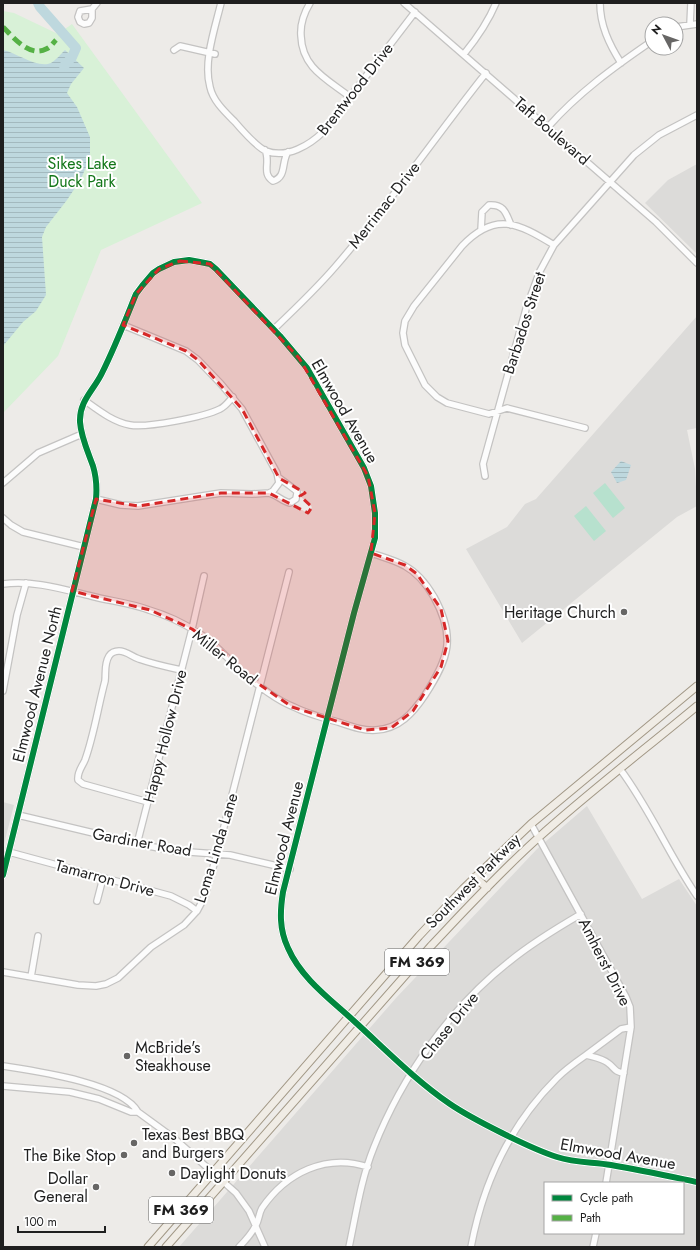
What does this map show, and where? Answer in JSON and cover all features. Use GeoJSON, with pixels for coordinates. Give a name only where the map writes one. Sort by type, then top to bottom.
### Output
{"type":"FeatureCollection","features":[{"type":"Feature","properties":{"kind":"main road","name":"Southwest Parkway"},"geometry":{"type":"LineString","coordinates":[[148,1247],[419,936],[475,877],[531,824],[697,686]]}},
{"type":"Feature","properties":{"kind":"main road","name":"Southwest Parkway"},"geometry":{"type":"LineString","coordinates":[[166,1247],[431,946],[487,888],[538,838],[596,788],[697,706]]}},
{"type":"Feature","properties":{"kind":"main road"},"geometry":{"type":"LineString","coordinates":[[475,877],[487,888]]}},
{"type":"Feature","properties":{"kind":"street"},"geometry":{"type":"LineString","coordinates":[[92,9],[97,3]]}},
{"type":"Feature","properties":{"kind":"street"},"geometry":{"type":"LineString","coordinates":[[221,3],[212,54],[208,60],[207,71],[209,87],[221,107],[245,133],[265,150],[267,155],[266,172],[268,178],[273,181],[278,180],[281,177],[284,157],[288,152]]}},
{"type":"Feature","properties":{"kind":"street"},"geometry":{"type":"LineString","coordinates":[[310,3],[302,22],[302,46],[305,56],[308,62],[318,72],[350,97]]}},
{"type":"Feature","properties":{"kind":"street","name":"Taft Boulevard"},"geometry":{"type":"LineString","coordinates":[[404,3],[656,222],[696,261]]}},
{"type":"Feature","properties":{"kind":"street"},"geometry":{"type":"LineString","coordinates":[[464,54],[481,32],[496,3]]}},
{"type":"Feature","properties":{"kind":"street"},"geometry":{"type":"LineString","coordinates":[[600,3],[607,40],[621,63]]}},
{"type":"Feature","properties":{"kind":"street"},"geometry":{"type":"LineString","coordinates":[[690,24],[691,3]]}},
{"type":"Feature","properties":{"kind":"street","name":"Brentwood Drive"},"geometry":{"type":"LineString","coordinates":[[265,150],[276,153],[288,152],[307,146],[317,139],[415,12]]}},
{"type":"Feature","properties":{"kind":"street"},"geometry":{"type":"LineString","coordinates":[[684,25],[697,24]]}},
{"type":"Feature","properties":{"kind":"street"},"geometry":{"type":"LineString","coordinates":[[174,50],[180,46],[212,54]]}},
{"type":"Feature","properties":{"kind":"street"},"geometry":{"type":"LineString","coordinates":[[548,127],[581,93],[644,47]]}},
{"type":"Feature","properties":{"kind":"street","name":"Merrimac Drive"},"geometry":{"type":"LineString","coordinates":[[274,330],[336,267],[486,73]]}},
{"type":"Feature","properties":{"kind":"street","name":"Barbados Street"},"geometry":{"type":"LineString","coordinates":[[485,476],[483,464],[526,309],[540,270],[554,245],[634,154],[673,127],[697,115]]}},
{"type":"Feature","properties":{"kind":"street"},"geometry":{"type":"LineString","coordinates":[[481,230],[482,212],[489,205],[496,205],[504,209],[511,225]]}},
{"type":"Feature","properties":{"kind":"street"},"geometry":{"type":"LineString","coordinates":[[554,245],[531,231],[511,225],[494,225],[481,230],[462,246],[414,306],[405,321],[403,333],[405,345],[426,385],[437,397],[447,403],[489,414],[507,408],[585,428]]}},
{"type":"Feature","properties":{"kind":"street","name":"Elmwood Avenue"},"geometry":{"type":"LineString","coordinates":[[84,400],[102,374],[136,294],[154,273],[174,262],[189,260],[210,264],[274,330],[307,368],[368,476],[375,513],[374,538],[371,553],[283,892],[281,910],[282,932],[288,949],[296,963],[313,984],[412,1073],[443,1099],[468,1116],[526,1145],[558,1158],[576,1163],[609,1165],[697,1182]]}},
{"type":"Feature","properties":{"kind":"street"},"geometry":{"type":"LineString","coordinates":[[96,499],[121,505],[138,506],[221,493],[269,493],[283,501],[290,503],[296,499],[297,493],[295,488],[287,485],[279,478],[242,409],[233,397],[198,360],[186,351],[123,325]]}},
{"type":"Feature","properties":{"kind":"street"},"geometry":{"type":"LineString","coordinates":[[84,400],[118,422],[135,426],[152,425],[209,414],[222,408],[233,397]]}},
{"type":"Feature","properties":{"kind":"street","name":"Elmwood Avenue North"},"geometry":{"type":"LineString","coordinates":[[3,875],[38,739],[72,591],[96,499],[94,468],[82,434],[80,422],[84,400]]}},
{"type":"Feature","properties":{"kind":"street"},"geometry":{"type":"LineString","coordinates":[[3,483],[38,453],[82,434]]}},
{"type":"Feature","properties":{"kind":"street"},"geometry":{"type":"LineString","coordinates":[[269,493],[278,487],[279,478]]}},
{"type":"Feature","properties":{"kind":"street"},"geometry":{"type":"LineString","coordinates":[[3,518],[23,532],[84,547]]}},
{"type":"Feature","properties":{"kind":"street","name":"Miller Road"},"geometry":{"type":"LineString","coordinates":[[3,584],[26,583],[72,591],[150,610],[192,629],[213,644],[243,673],[292,707],[365,730],[391,728],[400,724],[413,711],[429,689],[441,667],[447,648],[447,629],[446,621],[429,588],[417,574],[405,565],[371,553]]}},
{"type":"Feature","properties":{"kind":"street","name":"Loma Linda Lane"},"geometry":{"type":"LineString","coordinates":[[3,972],[78,986],[96,986],[106,984],[118,978],[151,947],[184,925],[197,911],[204,898],[217,854],[289,572]]}},
{"type":"Feature","properties":{"kind":"street","name":"Happy Hollow Drive"},"geometry":{"type":"LineString","coordinates":[[137,844],[192,629],[204,576]]}},
{"type":"Feature","properties":{"kind":"street"},"geometry":{"type":"LineString","coordinates":[[3,691],[5,670],[17,615],[26,583]]}},
{"type":"Feature","properties":{"kind":"street"},"geometry":{"type":"LineString","coordinates":[[148,802],[83,784],[78,780],[79,770],[88,750],[105,681],[105,665],[109,656],[117,651],[130,654],[138,659],[181,670]]}},
{"type":"Feature","properties":{"kind":"street"},"geometry":{"type":"LineString","coordinates":[[620,770],[649,812],[697,896]]}},
{"type":"Feature","properties":{"kind":"street","name":"Gardiner Road"},"geometry":{"type":"LineString","coordinates":[[18,815],[137,844],[247,858],[290,869]]}},
{"type":"Feature","properties":{"kind":"street","name":"Amherst Drive"},"geometry":{"type":"LineString","coordinates":[[531,824],[626,997],[630,1007],[631,1027],[606,1182]]}},
{"type":"Feature","properties":{"kind":"street"},"geometry":{"type":"LineString","coordinates":[[3,844],[11,845]]}},
{"type":"Feature","properties":{"kind":"street","name":"Tamarron Drive"},"geometry":{"type":"LineString","coordinates":[[9,852],[171,896],[197,911]]}},
{"type":"Feature","properties":{"kind":"street"},"geometry":{"type":"LineString","coordinates":[[97,901],[103,878]]}},
{"type":"Feature","properties":{"kind":"street","name":"Chase Drive"},"geometry":{"type":"LineString","coordinates":[[349,1247],[361,1191],[374,1148],[388,1116],[412,1073],[433,1042],[462,1006],[485,982],[510,961],[553,930],[581,914]]}},
{"type":"Feature","properties":{"kind":"street"},"geometry":{"type":"LineString","coordinates":[[31,977],[38,936]]}},
{"type":"Feature","properties":{"kind":"street"},"geometry":{"type":"LineString","coordinates":[[471,1247],[481,1204],[496,1166],[511,1137],[528,1111],[558,1078],[586,1055],[621,1029],[631,1027]]}},
{"type":"Feature","properties":{"kind":"street"},"geometry":{"type":"LineString","coordinates":[[586,1055],[608,1062],[618,1072],[624,1073]]}},
{"type":"Feature","properties":{"kind":"street"},"geometry":{"type":"LineString","coordinates":[[3,1066],[53,1074],[96,1086],[113,1093],[134,1105],[138,1112],[175,1139],[236,1193],[249,1211],[265,1247]]}},
{"type":"Feature","properties":{"kind":"street"},"geometry":{"type":"LineString","coordinates":[[3,1086],[75,1093],[99,1099],[131,1112],[138,1112]]}},
{"type":"Feature","properties":{"kind":"street"},"geometry":{"type":"LineString","coordinates":[[239,1247],[256,1226],[261,1210],[272,1195],[294,1175],[310,1168],[335,1162],[358,1164],[368,1167]]}},
{"type":"Feature","properties":{"kind":"street"},"geometry":{"type":"LineString","coordinates":[[593,1247],[596,1234]]}},
{"type":"Feature","properties":{"kind":"highlighted area"},"geometry":{"type":"Polygon","coordinates":[[[180,261],[210,264],[299,358],[368,476],[375,513],[371,553],[405,565],[417,574],[441,609],[448,641],[441,667],[413,711],[391,728],[365,730],[292,707],[243,673],[223,652],[192,629],[150,610],[72,591],[96,499],[138,506],[221,493],[269,493],[308,513],[312,507],[300,496],[305,493],[279,478],[242,409],[198,360],[186,351],[123,325],[136,294],[159,269],[180,261]]]}},
{"type":"Feature","properties":{"kind":"shaded area"},"geometry":{"type":"Polygon","coordinates":[[[697,164],[696,253],[645,203],[668,180],[697,164]]]}},
{"type":"Feature","properties":{"kind":"shaded area"},"geometry":{"type":"Polygon","coordinates":[[[697,316],[697,428],[687,430],[695,469],[697,506],[677,517],[522,643],[466,549],[507,527],[525,504],[536,499],[697,316]]]}},
{"type":"Feature","properties":{"kind":"shaded area"},"geometry":{"type":"Polygon","coordinates":[[[3,802],[14,805],[3,848],[3,802]]]}},
{"type":"Feature","properties":{"kind":"shaded area"},"geometry":{"type":"Polygon","coordinates":[[[587,806],[642,899],[679,879],[697,906],[697,1247],[179,1247],[396,998],[537,849],[587,806]]]}},
{"type":"Feature","properties":{"kind":"green space","name":"Sikes Lake Duck Park"},"geometry":{"type":"Polygon","coordinates":[[[3,11],[14,13],[58,34],[72,24],[202,203],[101,250],[58,356],[3,413],[3,11]]]}},
{"type":"Feature","properties":{"kind":"green space"},"geometry":{"type":"Polygon","coordinates":[[[605,483],[625,508],[613,518],[593,493],[605,483]]]}},
{"type":"Feature","properties":{"kind":"green space"},"geometry":{"type":"Polygon","coordinates":[[[586,506],[606,531],[594,541],[574,516],[586,506]]]}},
{"type":"Feature","properties":{"kind":"water"},"geometry":{"type":"Polygon","coordinates":[[[3,50],[40,64],[46,64],[53,62],[65,50],[84,68],[71,84],[67,93],[77,107],[90,137],[90,157],[81,179],[46,227],[42,237],[46,295],[36,311],[23,322],[3,346],[3,50]]]}},
{"type":"Feature","properties":{"kind":"water"},"geometry":{"type":"Polygon","coordinates":[[[621,461],[631,465],[626,480],[617,483],[611,472],[621,461]]]}},
{"type":"Feature","properties":{"kind":"waterway"},"geometry":{"type":"LineString","coordinates":[[38,3],[76,48],[72,57],[64,66]]}},
{"type":"Feature","properties":{"kind":"marked path"},"geometry":{"type":"LineString","coordinates":[[3,27],[22,45],[34,51],[40,51],[50,47],[56,40]]}},
{"type":"Feature","properties":{"kind":"cycle path"},"geometry":{"type":"LineString","coordinates":[[3,875],[96,499],[94,470],[83,439],[80,422],[80,415],[84,402],[99,379],[107,363],[136,294],[153,273],[174,262],[189,260],[210,264],[280,336],[307,368],[364,468],[371,486],[375,513],[375,538],[354,613],[283,892],[281,906],[282,927],[288,948],[300,969],[317,988],[412,1075],[437,1095],[462,1112],[550,1155],[564,1159],[611,1165],[697,1182]]}},
{"type":"Feature","properties":{"kind":"place","name":"Heritage Church"},"geometry":{"type":"Point","coordinates":[624,612]}},
{"type":"Feature","properties":{"kind":"place","name":"McBride's Steakhouse"},"geometry":{"type":"Point","coordinates":[127,1056]}},
{"type":"Feature","properties":{"kind":"place","name":"Texas Best BBQ and Burgers"},"geometry":{"type":"Point","coordinates":[134,1143]}},
{"type":"Feature","properties":{"kind":"place","name":"The Bike Stop"},"geometry":{"type":"Point","coordinates":[124,1155]}},
{"type":"Feature","properties":{"kind":"place","name":"Daylight Donuts"},"geometry":{"type":"Point","coordinates":[172,1173]}},
{"type":"Feature","properties":{"kind":"place","name":"Dollar General"},"geometry":{"type":"Point","coordinates":[96,1187]}}]}
